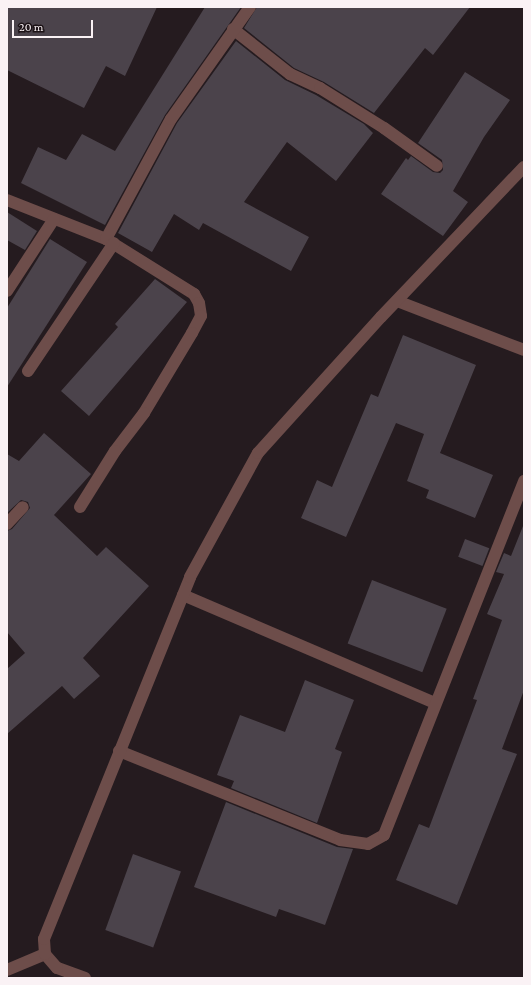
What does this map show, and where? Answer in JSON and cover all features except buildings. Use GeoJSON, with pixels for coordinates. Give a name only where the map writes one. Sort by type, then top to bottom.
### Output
{"type":"FeatureCollection","features":[{"type":"Feature","properties":{"kind":"street"},"geometry":{"type":"LineString","coordinates":[[28,371],[110,241],[171,120],[233,28],[250,7]]}},
{"type":"Feature","properties":{"kind":"street"},"geometry":{"type":"LineString","coordinates":[[233,28],[290,74],[320,88],[437,166]]}},
{"type":"Feature","properties":{"kind":"street"},"geometry":{"type":"LineString","coordinates":[[85,978],[57,968],[45,954],[44,939],[190,577],[258,454],[397,300],[524,167]]}},
{"type":"Feature","properties":{"kind":"street"},"geometry":{"type":"LineString","coordinates":[[7,200],[110,241],[194,294],[200,303],[201,316],[144,413],[115,451],[80,507]]}},
{"type":"Feature","properties":{"kind":"street"},"geometry":{"type":"LineString","coordinates":[[7,291],[54,219]]}},
{"type":"Feature","properties":{"kind":"street"},"geometry":{"type":"LineString","coordinates":[[397,300],[524,350]]}},
{"type":"Feature","properties":{"kind":"street"},"geometry":{"type":"LineString","coordinates":[[119,751],[340,840],[368,844],[384,835],[524,481]]}},
{"type":"Feature","properties":{"kind":"street"},"geometry":{"type":"LineString","coordinates":[[7,524],[23,507]]}},
{"type":"Feature","properties":{"kind":"street"},"geometry":{"type":"LineString","coordinates":[[182,595],[435,703]]}},
{"type":"Feature","properties":{"kind":"street"},"geometry":{"type":"LineString","coordinates":[[7,970],[45,954]]}}]}
